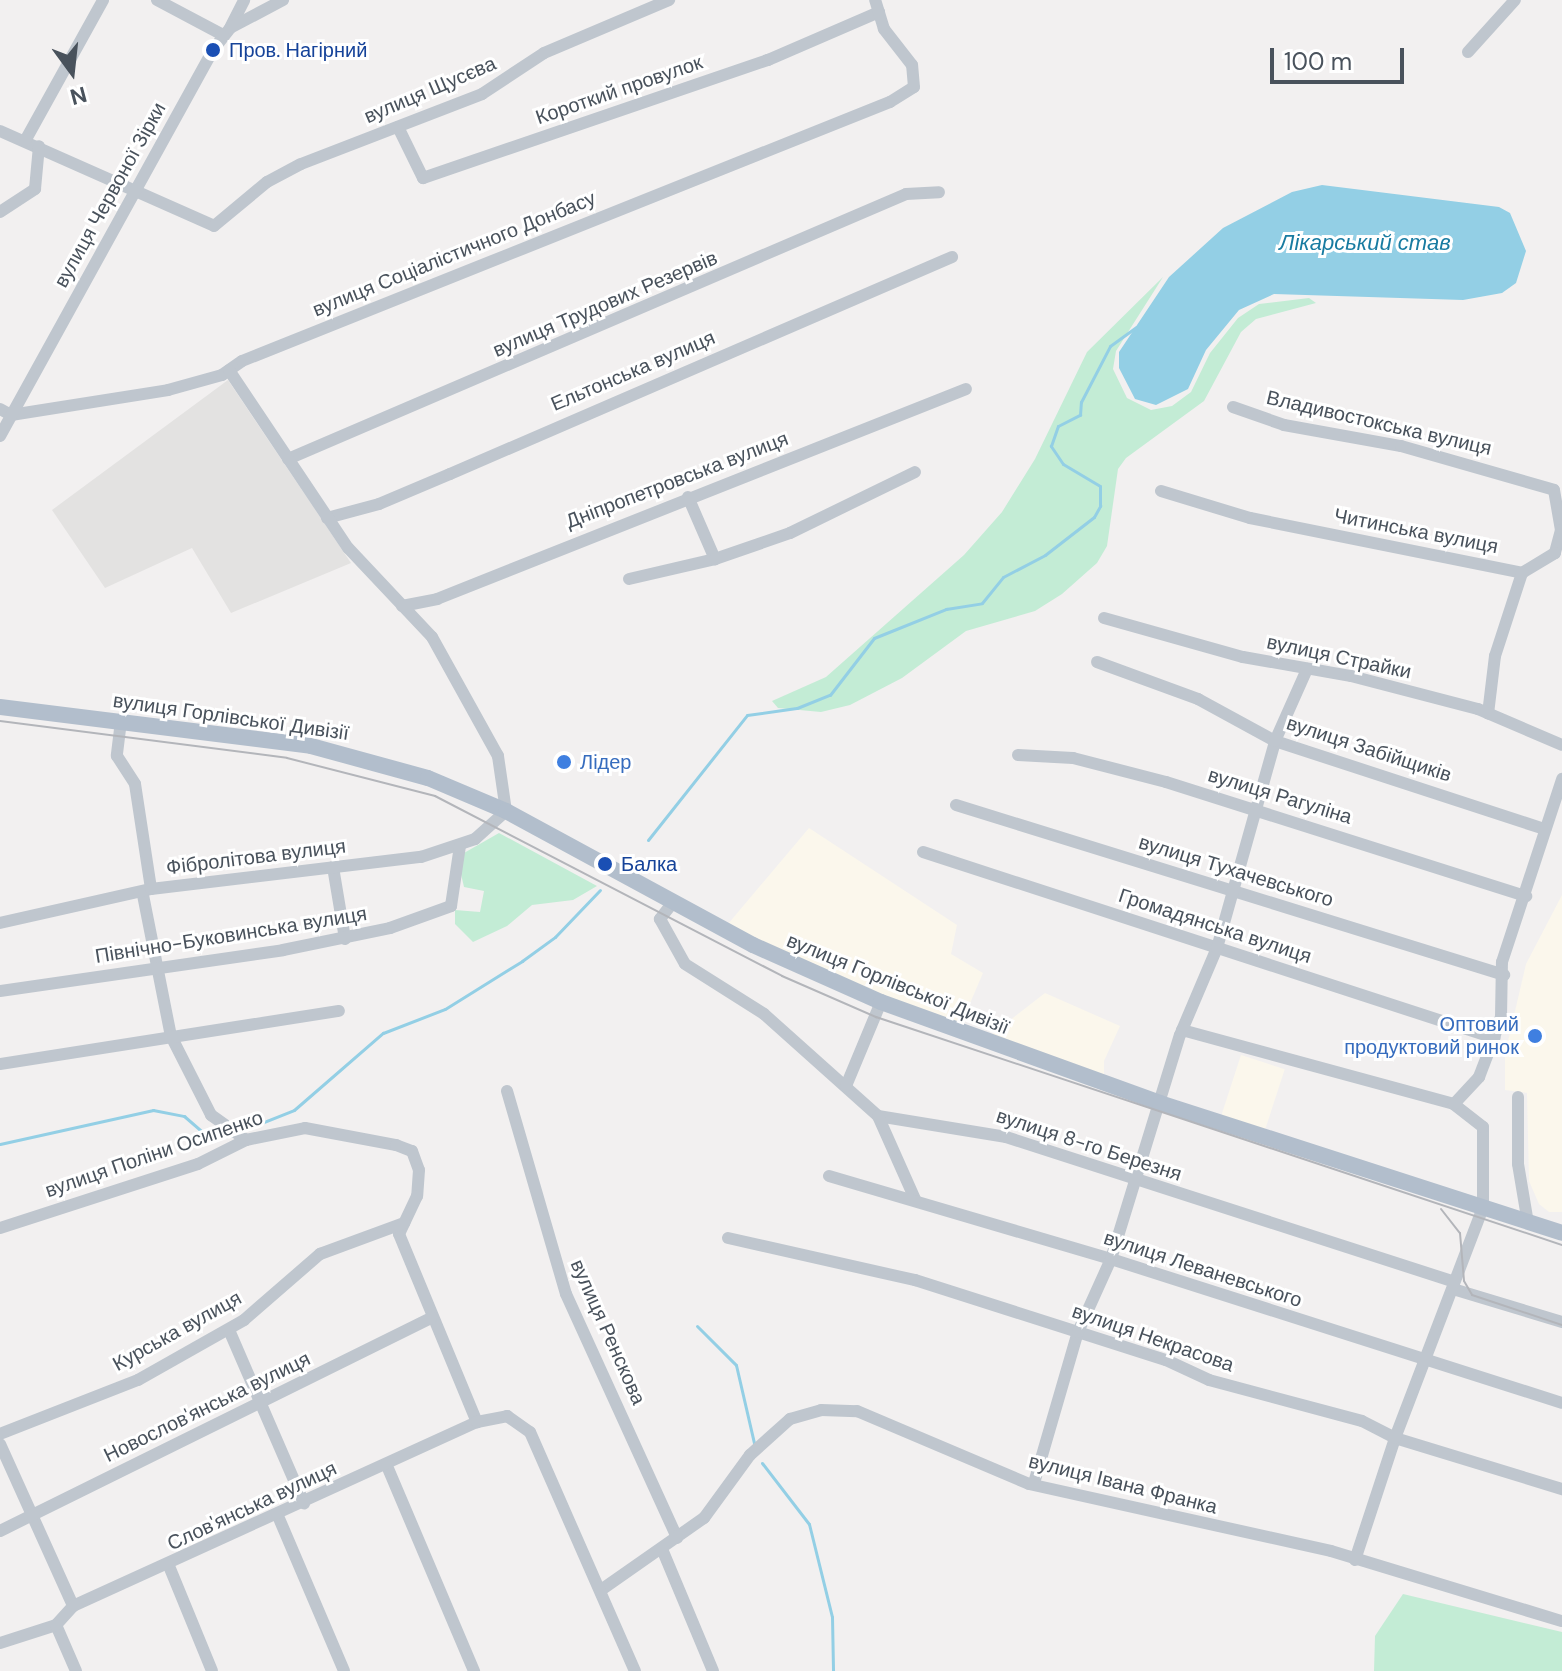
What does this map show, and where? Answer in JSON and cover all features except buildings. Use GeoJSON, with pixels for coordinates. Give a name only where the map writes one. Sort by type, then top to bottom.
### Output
{"type":"FeatureCollection","features":[{"type":"Feature","properties":{"kind":"main road","name":"вулиця Горлівської Дивізії"},"geometry":{"type":"LineString","coordinates":[[0,707],[352,754],[428,778],[506,811],[766,951],[881,1002],[1160,1103],[1562,1233]]}},
{"type":"Feature","properties":{"kind":"street"},"geometry":{"type":"LineString","coordinates":[[25,141],[103,0]]}},
{"type":"Feature","properties":{"kind":"street"},"geometry":{"type":"LineString","coordinates":[[157,0],[226,32],[283,0]]}},
{"type":"Feature","properties":{"kind":"street","name":"вулиця Червоної Зірки"},"geometry":{"type":"LineString","coordinates":[[0,436],[4,416],[244,0]]}},
{"type":"Feature","properties":{"kind":"street","name":"вулиця Щусєва"},"geometry":{"type":"LineString","coordinates":[[135,193],[214,226],[284,172],[482,94],[544,53],[669,0]]}},
{"type":"Feature","properties":{"kind":"street"},"geometry":{"type":"LineString","coordinates":[[1468,52],[1515,0]]}},
{"type":"Feature","properties":{"kind":"street","name":"Короткий провулок"},"geometry":{"type":"LineString","coordinates":[[398,127],[423,178],[768,60],[877,6]]}},
{"type":"Feature","properties":{"kind":"street","name":"вулиця Соціалістичного Донбасу"},"geometry":{"type":"LineString","coordinates":[[4,416],[168,390],[229,370],[622,206],[890,102],[914,87],[912,65],[884,29],[877,6]]}},
{"type":"Feature","properties":{"kind":"street"},"geometry":{"type":"LineString","coordinates":[[0,131],[39,146],[135,193]]}},
{"type":"Feature","properties":{"kind":"street"},"geometry":{"type":"LineString","coordinates":[[0,212],[35,189],[39,146]]}},
{"type":"Feature","properties":{"kind":"street","name":"вулиця Трудових Резервів"},"geometry":{"type":"LineString","coordinates":[[288,459],[906,194],[939,192]]}},
{"type":"Feature","properties":{"kind":"street","name":"Ельтонська вулиця"},"geometry":{"type":"LineString","coordinates":[[327,518],[436,480],[952,257]]}},
{"type":"Feature","properties":{"kind":"street"},"geometry":{"type":"LineString","coordinates":[[229,370],[359,563],[432,637],[480,719],[503,771],[506,811]]}},
{"type":"Feature","properties":{"kind":"street","name":"Дніпропетровська вулиця"},"geometry":{"type":"LineString","coordinates":[[402,606],[437,599],[966,389]]}},
{"type":"Feature","properties":{"kind":"street","name":"Владивостокська вулиця"},"geometry":{"type":"LineString","coordinates":[[1233,407],[1284,425],[1401,446],[1554,490],[1561,530],[1555,553],[1522,573]]}},
{"type":"Feature","properties":{"kind":"street"},"geometry":{"type":"LineString","coordinates":[[629,579],[715,559],[790,533],[915,472]]}},
{"type":"Feature","properties":{"kind":"street","name":"Читинська вулиця"},"geometry":{"type":"LineString","coordinates":[[1161,491],[1250,518],[1522,573]]}},
{"type":"Feature","properties":{"kind":"street"},"geometry":{"type":"LineString","coordinates":[[688,497],[715,559]]}},
{"type":"Feature","properties":{"kind":"street"},"geometry":{"type":"LineString","coordinates":[[1488,714],[1495,656],[1522,573]]}},
{"type":"Feature","properties":{"kind":"street","name":"вулиця Страйки"},"geometry":{"type":"LineString","coordinates":[[1104,618],[1307,669],[1351,676],[1488,714],[1562,745]]}},
{"type":"Feature","properties":{"kind":"street","name":"вулиця Забійщиків"},"geometry":{"type":"LineString","coordinates":[[1097,662],[1198,699],[1275,741],[1544,829]]}},
{"type":"Feature","properties":{"kind":"street"},"geometry":{"type":"LineString","coordinates":[[1034,1483],[1078,1332],[1111,1259],[1182,1030],[1217,948],[1275,741],[1307,669]]}},
{"type":"Feature","properties":{"kind":"street"},"geometry":{"type":"LineString","coordinates":[[121,721],[117,756],[135,784],[155,968],[171,1036],[201,1101],[239,1136]]}},
{"type":"Feature","properties":{"kind":"street","name":"вулиця Рагуліна"},"geometry":{"type":"LineString","coordinates":[[1018,755],[1099,763],[1258,809],[1526,896]]}},
{"type":"Feature","properties":{"kind":"street"},"geometry":{"type":"LineString","coordinates":[[1454,1104],[1479,1077],[1494,1038],[1504,975],[1502,962],[1562,779]]}},
{"type":"Feature","properties":{"kind":"street","name":"вулиця Тухачевського"},"geometry":{"type":"LineString","coordinates":[[956,805],[1504,975]]}},
{"type":"Feature","properties":{"kind":"street","name":"Фібролітова вулиця"},"geometry":{"type":"LineString","coordinates":[[0,923],[147,892],[421,857],[460,846],[486,832],[506,811]]}},
{"type":"Feature","properties":{"kind":"street","name":"Північно-Буковинська вулиця"},"geometry":{"type":"LineString","coordinates":[[0,991],[345,939],[451,906],[460,846]]}},
{"type":"Feature","properties":{"kind":"street","name":"Громадянська вулиця"},"geometry":{"type":"LineString","coordinates":[[923,852],[1494,1038]]}},
{"type":"Feature","properties":{"kind":"street"},"geometry":{"type":"LineString","coordinates":[[333,867],[345,939]]}},
{"type":"Feature","properties":{"kind":"street"},"geometry":{"type":"LineString","coordinates":[[674,901],[660,919],[678,957],[764,1014],[878,1116],[915,1199]]}},
{"type":"Feature","properties":{"kind":"street"},"geometry":{"type":"LineString","coordinates":[[846,1086],[881,1002]]}},
{"type":"Feature","properties":{"kind":"street"},"geometry":{"type":"LineString","coordinates":[[0,1064],[339,1011]]}},
{"type":"Feature","properties":{"kind":"street"},"geometry":{"type":"LineString","coordinates":[[1182,1030],[1454,1104],[1483,1127],[1483,1208],[1395,1438],[1355,1560]]}},
{"type":"Feature","properties":{"kind":"street","name":"вулиця Ренскова"},"geometry":{"type":"LineString","coordinates":[[507,1091],[566,1294],[677,1538]]}},
{"type":"Feature","properties":{"kind":"street"},"geometry":{"type":"LineString","coordinates":[[1518,1097],[1518,1164],[1528,1223]]}},
{"type":"Feature","properties":{"kind":"street","name":"вулиця 8-го Березня"},"geometry":{"type":"LineString","coordinates":[[878,1116],[1006,1137],[1562,1322]]}},
{"type":"Feature","properties":{"kind":"street","name":"вулиця Поліни Осипенко"},"geometry":{"type":"LineString","coordinates":[[0,1228],[198,1164],[239,1136],[305,1128],[412,1151],[419,1182],[399,1234],[431,1318],[477,1422]]}},
{"type":"Feature","properties":{"kind":"street","name":"вулиця Леваневського"},"geometry":{"type":"LineString","coordinates":[[829,1176],[1111,1259],[1562,1403]]}},
{"type":"Feature","properties":{"kind":"street","name":"Курська вулиця"},"geometry":{"type":"LineString","coordinates":[[0,1434],[138,1380],[229,1330],[320,1254],[404,1223]]}},
{"type":"Feature","properties":{"kind":"street","name":"вулиця Некрасова"},"geometry":{"type":"LineString","coordinates":[[728,1238],[915,1280],[1166,1360],[1209,1380],[1362,1421],[1395,1438],[1562,1489]]}},
{"type":"Feature","properties":{"kind":"street","name":"Новослов'янська вулиця"},"geometry":{"type":"LineString","coordinates":[[0,1531],[431,1318]]}},
{"type":"Feature","properties":{"kind":"street"},"geometry":{"type":"LineString","coordinates":[[229,1330],[304,1503]]}},
{"type":"Feature","properties":{"kind":"street","name":"вулиця Івана Франка"},"geometry":{"type":"LineString","coordinates":[[601,1590],[704,1518],[750,1455],[790,1419],[821,1410],[857,1411],[1034,1483],[1355,1560],[1562,1621]]}},
{"type":"Feature","properties":{"kind":"street","name":"Слов'янська вулиця"},"geometry":{"type":"LineString","coordinates":[[56,1625],[73,1606],[169,1566],[477,1422],[507,1416],[524,1424],[601,1590]]}},
{"type":"Feature","properties":{"kind":"street"},"geometry":{"type":"LineString","coordinates":[[0,1444],[73,1606]]}},
{"type":"Feature","properties":{"kind":"street"},"geometry":{"type":"LineString","coordinates":[[387,1466],[474,1671]]}},
{"type":"Feature","properties":{"kind":"street"},"geometry":{"type":"LineString","coordinates":[[278,1516],[344,1671]]}},
{"type":"Feature","properties":{"kind":"street"},"geometry":{"type":"LineString","coordinates":[[662,1549],[713,1671]]}},
{"type":"Feature","properties":{"kind":"street"},"geometry":{"type":"LineString","coordinates":[[169,1566],[212,1671]]}},
{"type":"Feature","properties":{"kind":"street"},"geometry":{"type":"LineString","coordinates":[[601,1590],[635,1671]]}},
{"type":"Feature","properties":{"kind":"street"},"geometry":{"type":"LineString","coordinates":[[0,1643],[56,1625],[76,1671]]}},
{"type":"Feature","properties":{"kind":"shaded area"},"geometry":{"type":"Polygon","coordinates":[[[228,380],[351,563],[231,613],[192,548],[105,588],[52,510],[228,380]]]}},
{"type":"Feature","properties":{"kind":"shaded area"},"geometry":{"type":"Polygon","coordinates":[[[809,828],[957,925],[951,954],[983,973],[959,1029],[828,975],[728,924],[809,828]]]}},
{"type":"Feature","properties":{"kind":"shaded area","name":"Оптовий продуктовий ринок"},"geometry":{"type":"Polygon","coordinates":[[[1562,895],[1562,1212],[1549,1212],[1539,1204],[1529,1181],[1527,1093],[1505,1090],[1505,1054],[1526,964],[1562,895]]]}},
{"type":"Feature","properties":{"kind":"shaded area"},"geometry":{"type":"Polygon","coordinates":[[[1045,993],[1120,1026],[1104,1061],[1104,1081],[987,1038],[1045,993]]]}},
{"type":"Feature","properties":{"kind":"shaded area"},"geometry":{"type":"Polygon","coordinates":[[[1241,1055],[1285,1069],[1265,1131],[1221,1117],[1241,1055]]]}},
{"type":"Feature","properties":{"kind":"green space"},"geometry":{"type":"Polygon","coordinates":[[[1163,277],[1116,351],[1113,369],[1127,398],[1151,410],[1172,406],[1191,392],[1210,353],[1238,318],[1259,304],[1309,298],[1316,303],[1256,319],[1241,332],[1204,401],[1126,458],[1118,469],[1107,546],[1097,563],[1062,594],[1035,611],[966,631],[902,678],[850,705],[821,712],[778,708],[772,701],[826,677],[964,555],[1002,512],[1035,459],[1087,352],[1163,277]]]}},
{"type":"Feature","properties":{"kind":"green space"},"geometry":{"type":"Polygon","coordinates":[[[499,833],[597,886],[573,900],[532,905],[507,926],[473,942],[455,924],[455,910],[480,912],[484,891],[464,887],[457,857],[499,833]]]}},
{"type":"Feature","properties":{"kind":"green space"},"geometry":{"type":"Polygon","coordinates":[[[1403,1594],[1562,1632],[1562,1671],[1374,1671],[1375,1636],[1403,1594]]]}},
{"type":"Feature","properties":{"kind":"water","name":"Лікарський став"},"geometry":{"type":"Polygon","coordinates":[[[1322,185],[1499,207],[1510,213],[1526,251],[1516,283],[1502,293],[1463,300],[1274,294],[1239,310],[1206,350],[1188,389],[1156,405],[1135,399],[1119,368],[1119,352],[1169,277],[1223,228],[1292,192],[1322,185]]]}},
{"type":"Feature","properties":{"kind":"waterway"},"geometry":{"type":"LineString","coordinates":[[648,840],[747,715],[797,708],[830,695],[874,638],[946,609],[982,603],[1003,577],[1045,555],[1094,517],[1100,506],[1100,486],[1063,464],[1051,446],[1058,426],[1080,415],[1081,402],[1110,346],[1136,327]]}},
{"type":"Feature","properties":{"kind":"waterway"},"geometry":{"type":"LineString","coordinates":[[239,1132],[294,1110],[383,1033],[445,1009],[522,961],[555,937],[600,890]]}},
{"type":"Feature","properties":{"kind":"waterway"},"geometry":{"type":"LineString","coordinates":[[0,1144],[153,1110],[184,1116],[210,1139],[232,1135]]}},
{"type":"Feature","properties":{"kind":"waterway"},"geometry":{"type":"LineString","coordinates":[[697,1326],[736,1365],[754,1443]]}},
{"type":"Feature","properties":{"kind":"waterway"},"geometry":{"type":"LineString","coordinates":[[762,1463],[809,1524],[832,1617],[833,1671]]}},
{"type":"Feature","properties":{"kind":"tram line"},"geometry":{"type":"LineString","coordinates":[[0,721],[287,758],[435,796],[782,976],[876,1017],[1562,1245]]}},
{"type":"Feature","properties":{"kind":"tram line"},"geometry":{"type":"LineString","coordinates":[[1441,1209],[1460,1233],[1464,1281],[1472,1295],[1562,1325]]}},
{"type":"Feature","properties":{"kind":"place","name":"Пров. Нагірний"},"geometry":{"type":"Point","coordinates":[213,50]}},
{"type":"Feature","properties":{"kind":"place","name":"Лідер"},"geometry":{"type":"Point","coordinates":[564,762]}},
{"type":"Feature","properties":{"kind":"place","name":"Балка"},"geometry":{"type":"Point","coordinates":[605,864]}},
{"type":"Feature","properties":{"kind":"place","name":"Оптовий продуктовий ринок"},"geometry":{"type":"Point","coordinates":[1535,1036]}}]}
